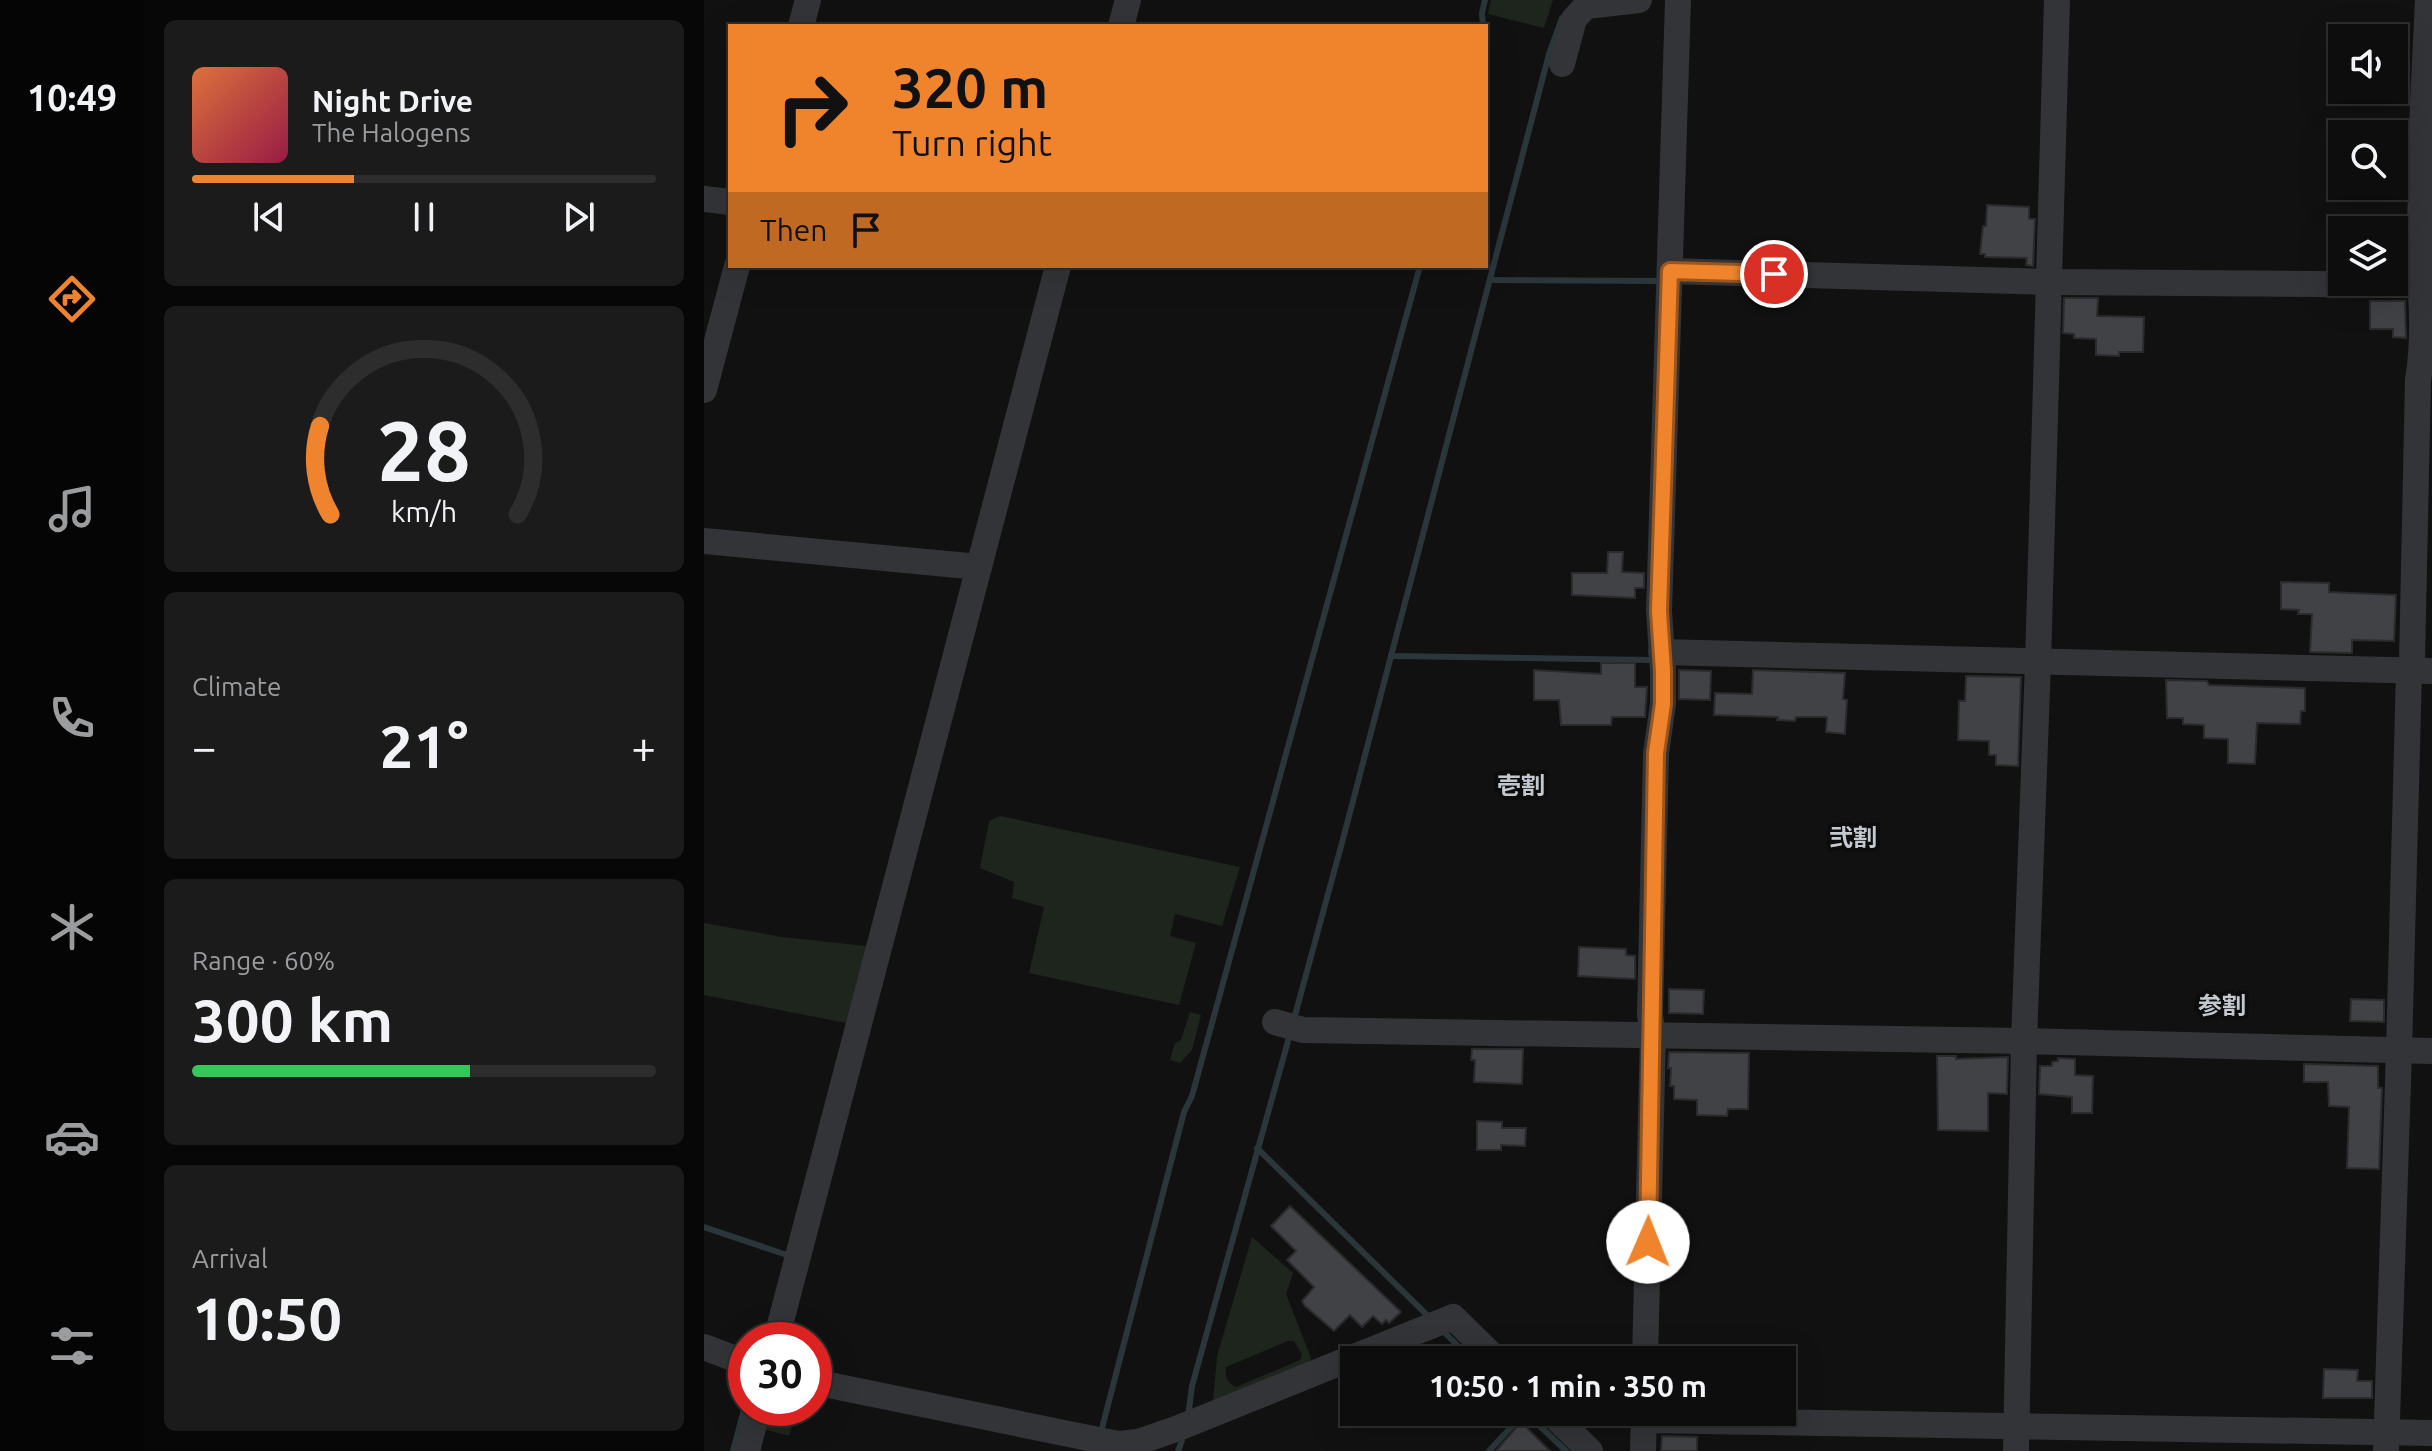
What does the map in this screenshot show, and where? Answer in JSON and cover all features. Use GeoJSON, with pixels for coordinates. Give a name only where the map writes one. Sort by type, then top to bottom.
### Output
{"type":"FeatureCollection","features":[{"type":"Feature","properties":{"kind":"street"},"geometry":{"type":"LineString","coordinates":[[802,24],[808,0]]}},
{"type":"Feature","properties":{"kind":"street"},"geometry":{"type":"LineString","coordinates":[[1122,24],[1128,0]]}},
{"type":"Feature","properties":{"kind":"street"},"geometry":{"type":"LineString","coordinates":[[1562,64],[1574,19],[1586,6],[1639,0]]}},
{"type":"Feature","properties":{"kind":"street"},"geometry":{"type":"LineString","coordinates":[[1645,1346],[1656,753],[1663,704],[1663,671],[1669,652],[1660,581],[1676,271],[1678,0]]}},
{"type":"Feature","properties":{"kind":"street"},"geometry":{"type":"LineString","coordinates":[[2018,1433],[2024,1048],[2057,0]]}},
{"type":"Feature","properties":{"kind":"street"},"geometry":{"type":"LineString","coordinates":[[2391,1437],[2399,1051],[2420,671],[2412,661],[2418,380],[2424,290],[2419,273],[2428,0]]}},
{"type":"Feature","properties":{"kind":"street"},"geometry":{"type":"LineString","coordinates":[[704,199],[728,202]]}},
{"type":"Feature","properties":{"kind":"street"},"geometry":{"type":"LineString","coordinates":[[704,390],[736,268]]}},
{"type":"Feature","properties":{"kind":"street"},"geometry":{"type":"LineString","coordinates":[[781,1322],[972,567],[1057,268]]}},
{"type":"Feature","properties":{"kind":"street"},"geometry":{"type":"LineString","coordinates":[[1676,271],[2424,290]]}},
{"type":"Feature","properties":{"kind":"street"},"geometry":{"type":"LineString","coordinates":[[704,541],[972,567]]}},
{"type":"Feature","properties":{"kind":"street"},"geometry":{"type":"LineString","coordinates":[[1669,652],[2420,671]]}},
{"type":"Feature","properties":{"kind":"street"},"geometry":{"type":"LineString","coordinates":[[1286,1026],[2024,1048],[2432,1051]]}},
{"type":"Feature","properties":{"kind":"street"},"geometry":{"type":"LineString","coordinates":[[1379,1346],[1453,1317],[1483,1346]]}},
{"type":"Feature","properties":{"kind":"street"},"geometry":{"type":"LineString","coordinates":[[704,1347],[728,1356]]}},
{"type":"Feature","properties":{"kind":"street"},"geometry":{"type":"LineString","coordinates":[[832,1386],[1118,1444],[1138,1442],[1187,1424],[1340,1362]]}},
{"type":"Feature","properties":{"kind":"street"},"geometry":{"type":"LineString","coordinates":[[1796,1424],[2018,1433],[2391,1437],[2432,1433]]}},
{"type":"Feature","properties":{"kind":"street"},"geometry":{"type":"LineString","coordinates":[[747,1451],[753,1426]]}},
{"type":"Feature","properties":{"kind":"street"},"geometry":{"type":"LineString","coordinates":[[1564,1426],[1590,1451]]}},
{"type":"Feature","properties":{"kind":"street"},"geometry":{"type":"LineString","coordinates":[[1643,1451],[1646,1426]]}},
{"type":"Feature","properties":{"kind":"shaded area"},"geometry":{"type":"Polygon","coordinates":[[[1491,0],[1553,0],[1544,28],[1488,14],[1491,0]]]}},
{"type":"Feature","properties":{"kind":"shaded area"},"geometry":{"type":"Polygon","coordinates":[[[1000,816],[1240,867],[1222,926],[1175,914],[1170,936],[1196,943],[1179,1005],[1029,973],[1044,907],[1012,898],[1014,882],[980,868],[989,821],[1000,816]]]}},
{"type":"Feature","properties":{"kind":"shaded area"},"geometry":{"type":"Polygon","coordinates":[[[704,923],[782,937],[867,946],[846,1023],[704,995],[704,923]]]}},
{"type":"Feature","properties":{"kind":"shaded area"},"geometry":{"type":"Polygon","coordinates":[[[1190,1012],[1201,1015],[1192,1050],[1180,1063],[1170,1060],[1175,1043],[1181,1040],[1190,1012]]]}},
{"type":"Feature","properties":{"kind":"shaded area"},"geometry":{"type":"Polygon","coordinates":[[[1252,1237],[1293,1273],[1286,1294],[1311,1358],[1307,1366],[1213,1402],[1217,1356],[1252,1237]],[[1294,1341],[1226,1367],[1228,1381],[1236,1387],[1300,1360],[1302,1354],[1294,1341]]]}},
{"type":"Feature","properties":{"kind":"shaded area"},"geometry":{"type":"Polygon","coordinates":[[[760,1426],[792,1426],[789,1436],[760,1426]]]}},
{"type":"Feature","properties":{"kind":"building"},"geometry":{"type":"Polygon","coordinates":[[[1987,205],[2029,207],[2029,219],[2035,219],[2033,266],[2026,265],[2027,258],[1985,257],[1985,254],[1980,254],[1987,205]]]}},
{"type":"Feature","properties":{"kind":"building"},"geometry":{"type":"Polygon","coordinates":[[[2064,298],[2098,298],[2097,316],[2144,317],[2143,352],[2119,352],[2119,356],[2096,355],[2096,339],[2074,338],[2074,334],[2063,333],[2064,298]]]}},
{"type":"Feature","properties":{"kind":"building"},"geometry":{"type":"Polygon","coordinates":[[[2370,301],[2405,301],[2406,338],[2393,337],[2393,329],[2370,329],[2370,301]]]}},
{"type":"Feature","properties":{"kind":"building"},"geometry":{"type":"Polygon","coordinates":[[[1608,552],[1623,552],[1622,572],[1644,573],[1644,588],[1635,588],[1635,598],[1572,595],[1572,573],[1607,573],[1608,552]]]}},
{"type":"Feature","properties":{"kind":"building"},"geometry":{"type":"Polygon","coordinates":[[[2281,582],[2329,583],[2329,592],[2396,595],[2394,641],[2352,640],[2352,653],[2310,652],[2312,614],[2281,609],[2281,582]]]}},
{"type":"Feature","properties":{"kind":"building"},"geometry":{"type":"Polygon","coordinates":[[[1601,663],[1635,663],[1635,687],[1647,687],[1645,717],[1612,717],[1611,725],[1561,725],[1559,700],[1534,700],[1534,670],[1601,674],[1601,663]]]}},
{"type":"Feature","properties":{"kind":"building"},"geometry":{"type":"Polygon","coordinates":[[[1679,670],[1711,671],[1710,700],[1679,699],[1679,670]]]}},
{"type":"Feature","properties":{"kind":"building"},"geometry":{"type":"Polygon","coordinates":[[[1753,670],[1845,673],[1845,734],[1826,732],[1827,717],[1796,717],[1795,721],[1777,720],[1778,717],[1714,715],[1715,693],[1752,694],[1753,670]]]}},
{"type":"Feature","properties":{"kind":"building"},"geometry":{"type":"Polygon","coordinates":[[[1966,676],[2021,677],[2018,766],[1996,765],[1996,755],[1989,755],[1989,741],[1958,740],[1959,701],[1965,701],[1966,676]]]}},
{"type":"Feature","properties":{"kind":"building"},"geometry":{"type":"Polygon","coordinates":[[[2166,680],[2207,681],[2209,685],[2305,688],[2305,711],[2301,711],[2300,724],[2257,723],[2255,764],[2228,763],[2228,739],[2204,738],[2204,725],[2183,724],[2183,718],[2167,718],[2166,680]]]}},
{"type":"Feature","properties":{"kind":"building"},"geometry":{"type":"Polygon","coordinates":[[[1579,947],[1626,949],[1626,955],[1635,956],[1635,979],[1578,976],[1579,947]]]}},
{"type":"Feature","properties":{"kind":"building"},"geometry":{"type":"Polygon","coordinates":[[[1669,989],[1704,990],[1703,1014],[1669,1013],[1669,989]]]}},
{"type":"Feature","properties":{"kind":"building"},"geometry":{"type":"Polygon","coordinates":[[[2351,999],[2384,1000],[2384,1022],[2350,1021],[2351,999]]]}},
{"type":"Feature","properties":{"kind":"building"},"geometry":{"type":"Polygon","coordinates":[[[1472,1049],[1523,1049],[1522,1084],[1474,1082],[1472,1049]]]}},
{"type":"Feature","properties":{"kind":"building"},"geometry":{"type":"Polygon","coordinates":[[[1669,1052],[1749,1053],[1748,1109],[1728,1109],[1727,1116],[1697,1115],[1697,1100],[1674,1099],[1674,1086],[1670,1086],[1671,1068],[1668,1068],[1669,1052]]]}},
{"type":"Feature","properties":{"kind":"building"},"geometry":{"type":"Polygon","coordinates":[[[1937,1056],[1956,1056],[1956,1059],[2008,1057],[2007,1094],[1988,1093],[1988,1131],[1938,1130],[1937,1056]]]}},
{"type":"Feature","properties":{"kind":"building"},"geometry":{"type":"Polygon","coordinates":[[[2058,1058],[2075,1059],[2075,1075],[2093,1076],[2092,1113],[2072,1113],[2072,1097],[2039,1094],[2040,1066],[2052,1066],[2058,1058]]]}},
{"type":"Feature","properties":{"kind":"building"},"geometry":{"type":"Polygon","coordinates":[[[2304,1064],[2378,1066],[2378,1088],[2382,1088],[2379,1169],[2347,1168],[2349,1107],[2329,1106],[2328,1082],[2304,1082],[2304,1064]]]}},
{"type":"Feature","properties":{"kind":"building"},"geometry":{"type":"Polygon","coordinates":[[[1477,1121],[1502,1122],[1502,1128],[1526,1128],[1525,1146],[1501,1145],[1501,1150],[1477,1150],[1477,1121]]]}},
{"type":"Feature","properties":{"kind":"building"},"geometry":{"type":"Polygon","coordinates":[[[1290,1206],[1401,1312],[1389,1323],[1386,1320],[1382,1324],[1373,1316],[1362,1327],[1350,1315],[1334,1331],[1305,1306],[1302,1301],[1314,1287],[1287,1260],[1296,1251],[1271,1226],[1290,1206]]]}},
{"type":"Feature","properties":{"kind":"building"},"geometry":{"type":"Polygon","coordinates":[[[2324,1369],[2358,1370],[2357,1381],[2372,1381],[2372,1398],[2323,1398],[2324,1369]]]}},
{"type":"Feature","properties":{"kind":"building"},"geometry":{"type":"Polygon","coordinates":[[[1518,1426],[1525,1426],[1550,1451],[1496,1451],[1518,1426]]]}},
{"type":"Feature","properties":{"kind":"building"},"geometry":{"type":"Polygon","coordinates":[[[1662,1436],[1697,1437],[1697,1451],[1661,1451],[1662,1436]]]}},
{"type":"Feature","properties":{"kind":"waterway"},"geometry":{"type":"LineString","coordinates":[[1483,24],[1485,0]]}},
{"type":"Feature","properties":{"kind":"waterway"},"geometry":{"type":"LineString","coordinates":[[1294,1019],[1549,54],[1562,18]]}},
{"type":"Feature","properties":{"kind":"waterway"},"geometry":{"type":"LineString","coordinates":[[1101,1432],[1184,1112],[1192,1096],[1419,268]]}},
{"type":"Feature","properties":{"kind":"waterway"},"geometry":{"type":"LineString","coordinates":[[1491,280],[1660,281]]}},
{"type":"Feature","properties":{"kind":"waterway"},"geometry":{"type":"LineString","coordinates":[[1391,656],[1651,660]]}},
{"type":"Feature","properties":{"kind":"waterway"},"geometry":{"type":"LineString","coordinates":[[1188,1417],[1192,1386],[1290,1034]]}},
{"type":"Feature","properties":{"kind":"waterway"},"geometry":{"type":"LineString","coordinates":[[1257,1148],[1431,1319]]}},
{"type":"Feature","properties":{"kind":"waterway"},"geometry":{"type":"LineString","coordinates":[[704,1227],[787,1255]]}},
{"type":"Feature","properties":{"kind":"waterway"},"geometry":{"type":"LineString","coordinates":[[1442,1330],[1458,1346]]}},
{"type":"Feature","properties":{"kind":"waterway"},"geometry":{"type":"LineString","coordinates":[[733,1451],[740,1426]]}},
{"type":"Feature","properties":{"kind":"waterway"},"geometry":{"type":"LineString","coordinates":[[1489,1451],[1512,1426]]}},
{"type":"Feature","properties":{"kind":"waterway"},"geometry":{"type":"LineString","coordinates":[[1540,1426],[1566,1451]]}},
{"type":"Feature","properties":{"kind":"waterway"},"geometry":{"type":"LineString","coordinates":[[1178,1451],[1185,1432]]}},
{"type":"Feature","properties":{"kind":"district","name":"壱割"},"geometry":{"type":"Point","coordinates":[1521,785]}},
{"type":"Feature","properties":{"kind":"district","name":"弐割"},"geometry":{"type":"Point","coordinates":[1853,837]}},
{"type":"Feature","properties":{"kind":"district","name":"参割"},"geometry":{"type":"Point","coordinates":[2222,1005]}},
{"type":"Feature","properties":{"kind":"route"},"geometry":{"type":"LineString","coordinates":[[1648,1242],[1656,753],[1663,704],[1659,611],[1670,271],[1774,274]]}}]}
